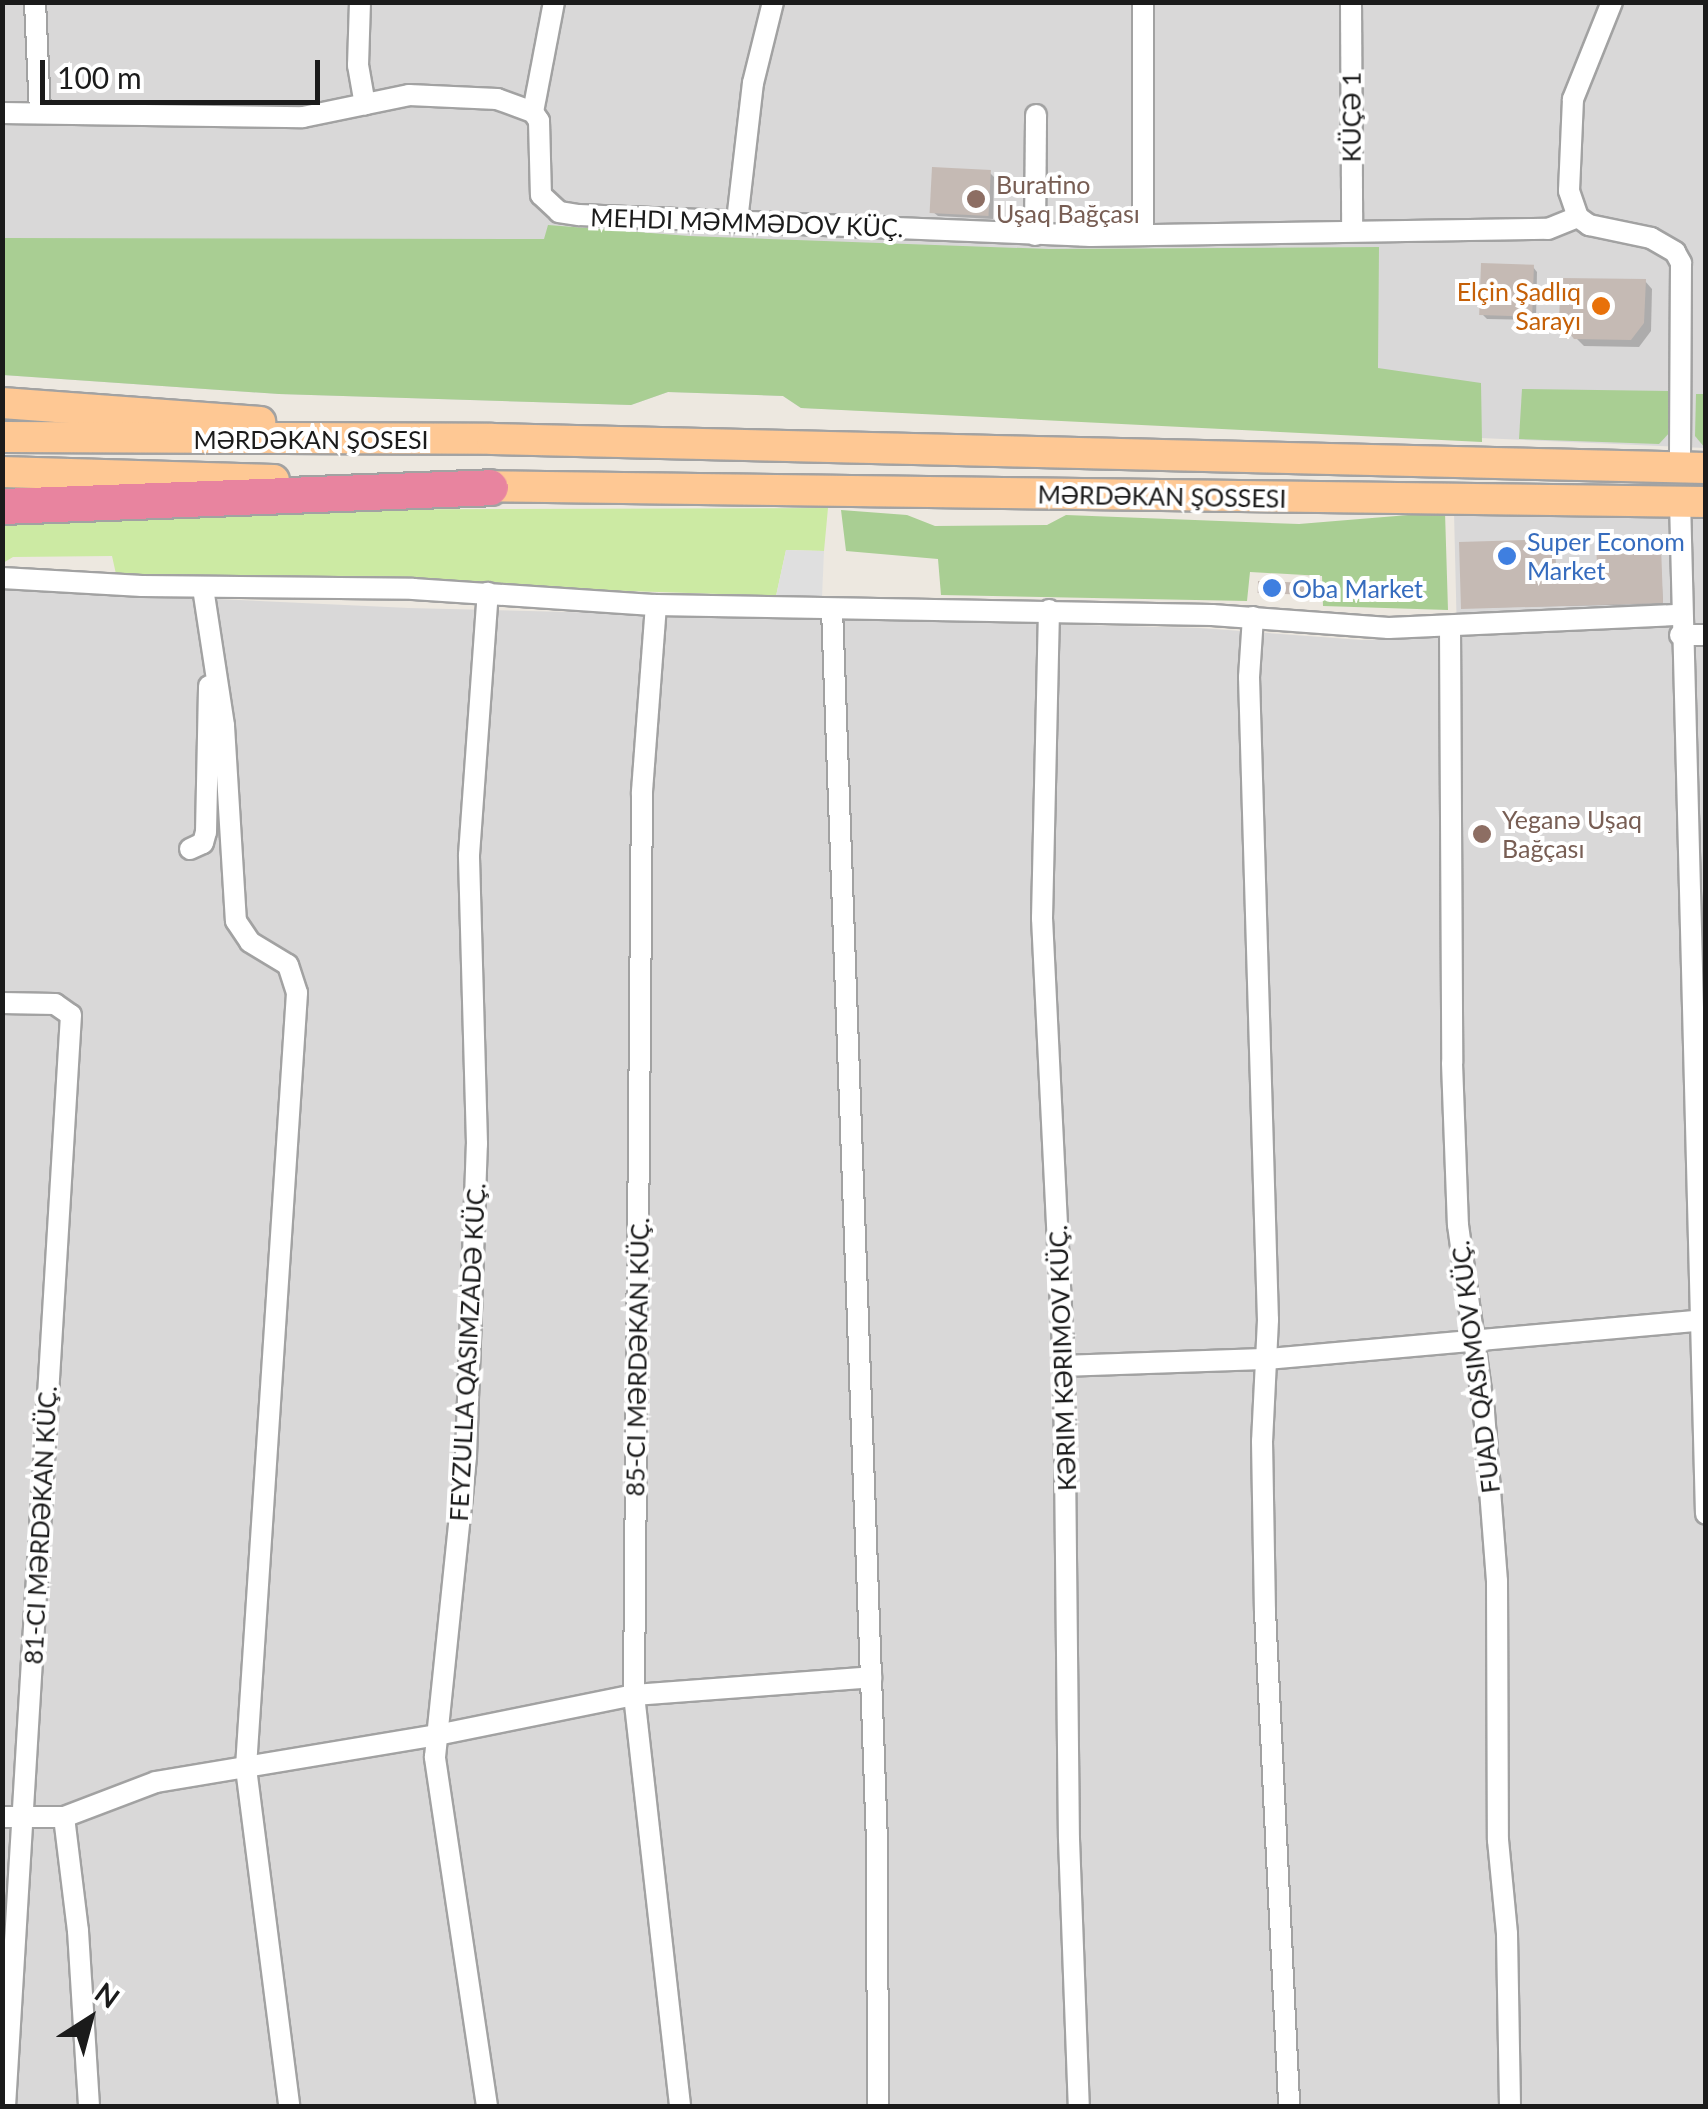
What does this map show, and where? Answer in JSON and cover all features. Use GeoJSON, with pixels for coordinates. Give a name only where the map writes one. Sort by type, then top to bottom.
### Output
{"type":"FeatureCollection","features":[{"type":"Feature","properties":{"kind":"highway"},"geometry":{"type":"LineString","coordinates":[[2,506],[490,487]]}},
{"type":"Feature","properties":{"kind":"main road"},"geometry":{"type":"LineString","coordinates":[[2,403],[492,439]]}},
{"type":"Feature","properties":{"kind":"main road","name":"MƏRDƏKAN ŞOSESI"},"geometry":{"type":"LineString","coordinates":[[2,437],[618,442]]}},
{"type":"Feature","properties":{"kind":"main road","name":"MƏRDƏKAN ŞOSSESI"},"geometry":{"type":"LineString","coordinates":[[618,442],[1692,468]]}},
{"type":"Feature","properties":{"kind":"main road","name":"MƏRDƏKAN ŞOSESI"},"geometry":{"type":"LineString","coordinates":[[2,472],[490,487],[618,487]]}},
{"type":"Feature","properties":{"kind":"main road","name":"MƏRDƏKAN ŞOSSESI"},"geometry":{"type":"LineString","coordinates":[[618,487],[1693,501]]}},
{"type":"Feature","properties":{"kind":"street"},"geometry":{"type":"LineString","coordinates":[[36,2],[40,112]]}},
{"type":"Feature","properties":{"kind":"street"},"geometry":{"type":"LineString","coordinates":[[360,2],[358,65],[365,104]]}},
{"type":"Feature","properties":{"kind":"street"},"geometry":{"type":"LineString","coordinates":[[2,113],[303,117],[429,94],[497,100],[532,112],[554,2]]}},
{"type":"Feature","properties":{"kind":"street"},"geometry":{"type":"LineString","coordinates":[[737,221],[753,83],[773,2]]}},
{"type":"Feature","properties":{"kind":"street"},"geometry":{"type":"LineString","coordinates":[[1143,2],[1144,235]]}},
{"type":"Feature","properties":{"kind":"street","name":"KÜÇƏ 1"},"geometry":{"type":"LineString","coordinates":[[1350,2],[1352,231]]}},
{"type":"Feature","properties":{"kind":"street"},"geometry":{"type":"LineString","coordinates":[[1612,2],[1578,84],[1570,119],[1569,191],[1578,217],[1604,230],[1651,238],[1675,252],[1681,263],[1692,468]]}},
{"type":"Feature","properties":{"kind":"street","name":"MEHDI MƏMMƏDOV KÜÇ."},"geometry":{"type":"LineString","coordinates":[[532,112],[542,133],[541,196],[559,212],[1034,235],[1548,229],[1578,217]]}},
{"type":"Feature","properties":{"kind":"street"},"geometry":{"type":"LineString","coordinates":[[1034,235],[1036,115]]}},
{"type":"Feature","properties":{"kind":"street"},"geometry":{"type":"LineString","coordinates":[[1693,501],[1680,625],[1699,1095],[1706,1514]]}},
{"type":"Feature","properties":{"kind":"street"},"geometry":{"type":"LineString","coordinates":[[2,578],[203,588],[488,593],[656,605],[1254,617],[1389,628],[1680,625],[1706,635]]}},
{"type":"Feature","properties":{"kind":"street"},"geometry":{"type":"LineString","coordinates":[[203,588],[217,676],[236,921],[250,942],[288,965],[297,993],[246,1768],[289,2106]]}},
{"type":"Feature","properties":{"kind":"street"},"geometry":{"type":"LineString","coordinates":[[487,2106],[435,1776],[466,1456],[477,1144],[469,855],[488,593]]}},
{"type":"Feature","properties":{"kind":"street","name":"85-CI MƏRDƏKAN KÜÇ."},"geometry":{"type":"LineString","coordinates":[[656,605],[642,792],[634,1695],[680,2106]]}},
{"type":"Feature","properties":{"kind":"street"},"geometry":{"type":"LineString","coordinates":[[832,609],[871,1677],[878,2106]]}},
{"type":"Feature","properties":{"kind":"street","name":"KƏRIM KƏRIMOV KÜÇ."},"geometry":{"type":"LineString","coordinates":[[1049,610],[1042,918],[1064,1366],[1070,1839],[1079,2106]]}},
{"type":"Feature","properties":{"kind":"street"},"geometry":{"type":"LineString","coordinates":[[1254,617],[1249,677],[1268,1359],[1262,1441],[1265,1611],[1289,2106]]}},
{"type":"Feature","properties":{"kind":"street"},"geometry":{"type":"LineString","coordinates":[[1450,627],[1452,1063],[1458,1224],[1484,1412],[1496,1581],[1498,1840],[1508,1934],[1510,2106]]}},
{"type":"Feature","properties":{"kind":"street"},"geometry":{"type":"LineString","coordinates":[[190,849],[204,843],[206,832],[208,693],[217,676]]}},
{"type":"Feature","properties":{"kind":"street","name":"81-CI MƏRDƏKAN KÜÇ."},"geometry":{"type":"LineString","coordinates":[[2,1003],[55,1004],[71,1016],[13,1819],[5,2106]]}},
{"type":"Feature","properties":{"kind":"street"},"geometry":{"type":"LineString","coordinates":[[1064,1366],[1268,1359],[1701,1320]]}},
{"type":"Feature","properties":{"kind":"street"},"geometry":{"type":"LineString","coordinates":[[13,1819],[64,1817],[156,1782],[437,1735],[634,1695],[871,1677]]}},
{"type":"Feature","properties":{"kind":"street"},"geometry":{"type":"LineString","coordinates":[[64,1817],[78,1931],[88,2106]]}},
{"type":"Feature","properties":{"kind":"shaded area"},"geometry":{"type":"Polygon","coordinates":[[[2,3],[1705,3],[1705,448],[801,408],[783,396],[668,392],[631,405],[279,394],[3,375],[2,3]]]}},
{"type":"Feature","properties":{"kind":"shaded area"},"geometry":{"type":"Polygon","coordinates":[[[1454,512],[1705,519],[1705,2106],[3,2106],[3,589],[409,608],[1200,628],[1362,640],[1457,637],[1454,512]]]}},
{"type":"Feature","properties":{"kind":"shaded area"},"geometry":{"type":"Polygon","coordinates":[[[786,550],[824,551],[822,597],[776,596],[786,550]]]}},
{"type":"Feature","properties":{"kind":"green space"},"geometry":{"type":"Polygon","coordinates":[[[548,225],[689,236],[1049,249],[1379,247],[1378,368],[1481,383],[1482,442],[801,408],[783,396],[668,392],[631,405],[279,394],[3,375],[3,238],[544,239],[548,225]]]}},
{"type":"Feature","properties":{"kind":"green space"},"geometry":{"type":"Polygon","coordinates":[[[1522,389],[1670,391],[1671,431],[1659,444],[1519,439],[1522,389]]]}},
{"type":"Feature","properties":{"kind":"green space"},"geometry":{"type":"Polygon","coordinates":[[[1696,394],[1705,394],[1705,448],[1695,436],[1696,394]]]}},
{"type":"Feature","properties":{"kind":"green space"},"geometry":{"type":"Polygon","coordinates":[[[828,508],[824,551],[786,550],[776,596],[116,574],[112,556],[13,557],[3,563],[2,518],[217,510],[828,508]]]}},
{"type":"Feature","properties":{"kind":"green space"},"geometry":{"type":"Polygon","coordinates":[[[841,510],[907,515],[935,526],[1047,525],[1066,515],[1299,524],[1445,512],[1448,610],[1323,606],[1322,576],[1250,572],[1247,601],[941,595],[938,559],[846,551],[841,510]]]}},
{"type":"Feature","properties":{"kind":"building"},"geometry":{"type":"Polygon","coordinates":[[[932,167],[991,170],[989,216],[930,213],[932,167]]]}},
{"type":"Feature","properties":{"kind":"building"},"geometry":{"type":"Polygon","coordinates":[[[1481,263],[1534,265],[1532,317],[1479,315],[1481,263]]]}},
{"type":"Feature","properties":{"kind":"building"},"geometry":{"type":"Polygon","coordinates":[[[1561,278],[1646,279],[1644,323],[1631,340],[1574,339],[1559,320],[1561,278]]]}},
{"type":"Feature","properties":{"kind":"building"},"geometry":{"type":"Polygon","coordinates":[[[1555,539],[1556,580],[1598,579],[1596,547],[1661,545],[1663,603],[1461,609],[1459,542],[1555,539]]]}},
{"type":"Feature","properties":{"kind":"building"},"geometry":{"type":"Polygon","coordinates":[[[1258,581],[1312,583],[1312,595],[1258,593],[1258,581]]]}},
{"type":"Feature","properties":{"kind":"place","name":"Buratino Uşaq Bağçası"},"geometry":{"type":"Point","coordinates":[976,199]}},
{"type":"Feature","properties":{"kind":"place","name":"Elçin Şadlıq Sarayı"},"geometry":{"type":"Point","coordinates":[1601,306]}},
{"type":"Feature","properties":{"kind":"place","name":"Super Econom Market"},"geometry":{"type":"Point","coordinates":[1507,556]}},
{"type":"Feature","properties":{"kind":"place","name":"Oba Market"},"geometry":{"type":"Point","coordinates":[1272,588]}},
{"type":"Feature","properties":{"kind":"place","name":"Yeganə Uşaq Bağçası"},"geometry":{"type":"Point","coordinates":[1482,834]}}]}
